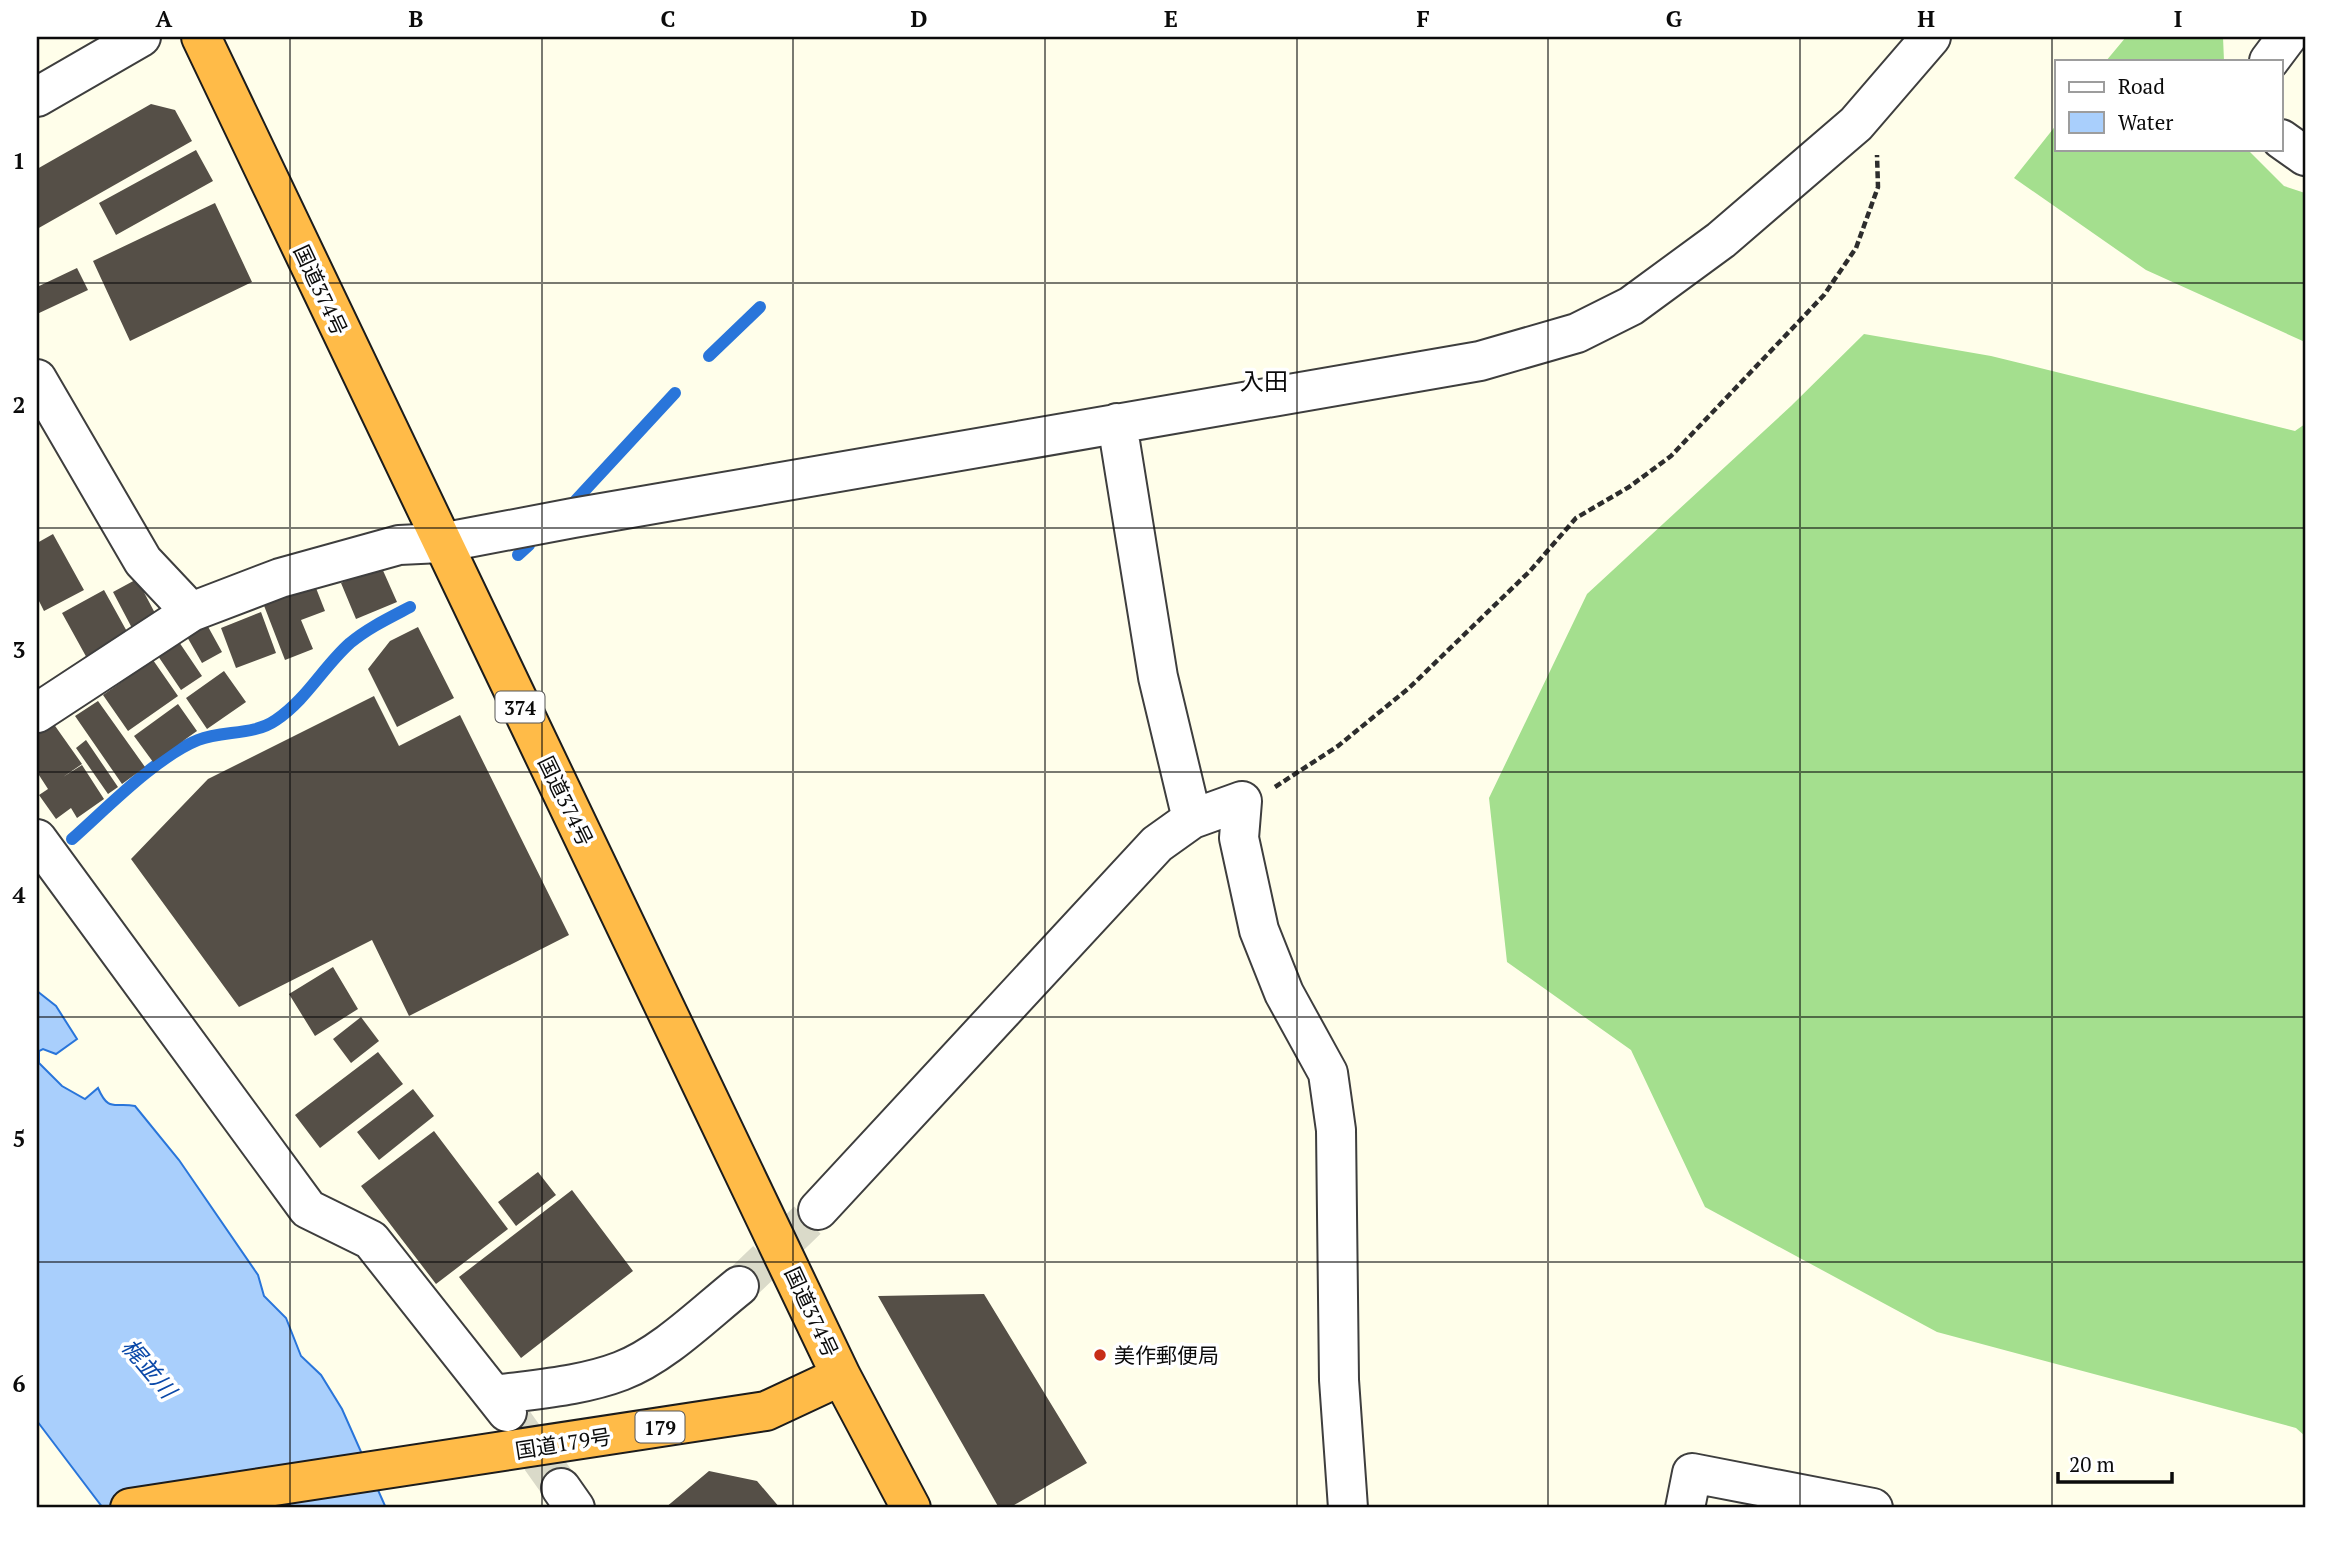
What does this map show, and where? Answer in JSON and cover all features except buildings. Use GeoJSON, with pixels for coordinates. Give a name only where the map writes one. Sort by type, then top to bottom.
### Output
{"type":"FeatureCollection","features":[{"type":"Feature","properties":{"kind":"highway","name":"国道374号"},"geometry":{"type":"LineString","coordinates":[[201,37],[441,543],[802,1288],[841,1376]]}},
{"type":"Feature","properties":{"kind":"highway","name":"国道179号"},"geometry":{"type":"LineString","coordinates":[[130,1508],[765,1411],[841,1376]]}},
{"type":"Feature","properties":{"kind":"highway"},"geometry":{"type":"LineString","coordinates":[[841,1376],[911,1508]]}},
{"type":"Feature","properties":{"kind":"street"},"geometry":{"type":"LineString","coordinates":[[37,97],[141,37]]}},
{"type":"Feature","properties":{"kind":"street"},"geometry":{"type":"LineString","coordinates":[[37,713],[191,612],[279,578],[399,545],[441,543],[1480,361],[1577,333],[1630,306],[1721,240],[1856,124],[1931,37]]}},
{"type":"Feature","properties":{"kind":"street"},"geometry":{"type":"LineString","coordinates":[[2270,60],[2287,37]]}},
{"type":"Feature","properties":{"kind":"street"},"geometry":{"type":"LineString","coordinates":[[2282,140],[2305,156]]}},
{"type":"Feature","properties":{"kind":"street"},"geometry":{"type":"LineString","coordinates":[[37,379],[143,561],[191,612]]}},
{"type":"Feature","properties":{"kind":"street"},"geometry":{"type":"LineString","coordinates":[[1117,423],[1158,677],[1192,818]]}},
{"type":"Feature","properties":{"kind":"street"},"geometry":{"type":"LineString","coordinates":[[818,1210],[1157,844],[1192,818],[1242,801],[1239,838],[1259,930],[1284,993],[1328,1073],[1330,1085],[1336,1130],[1339,1380],[1348,1508]]}},
{"type":"Feature","properties":{"kind":"street"},"geometry":{"type":"LineString","coordinates":[[37,839],[308,1209],[371,1240],[501,1404],[625,1370],[678,1336],[738,1286]]}},
{"type":"Feature","properties":{"kind":"street"},"geometry":{"type":"LineString","coordinates":[[1685,1508],[1692,1473],[1873,1508]]}},
{"type":"Feature","properties":{"kind":"path"},"geometry":{"type":"LineString","coordinates":[[1242,801],[1281,785],[1338,746],[1409,688],[1530,571],[1576,518],[1629,487],[1671,456],[1824,295],[1856,248],[1878,187],[1877,145],[1856,124]]}},
{"type":"Feature","properties":{"kind":"green space"},"geometry":{"type":"Polygon","coordinates":[[[2126,37],[2223,37],[2224,60],[2107,60],[2126,37]]]}},
{"type":"Feature","properties":{"kind":"green space"},"geometry":{"type":"Polygon","coordinates":[[[2055,127],[2055,150],[2248,150],[2284,186],[2305,193],[2305,342],[2146,270],[2014,178],[2055,127]]]}},
{"type":"Feature","properties":{"kind":"green space"},"geometry":{"type":"Polygon","coordinates":[[[1864,334],[1991,356],[2295,431],[2305,424],[2305,1436],[2296,1428],[1937,1332],[1705,1207],[1631,1050],[1507,962],[1489,798],[1587,594],[1791,406],[1864,334]]]}},
{"type":"Feature","properties":{"kind":"water","name":"梶並川"},"geometry":{"type":"Polygon","coordinates":[[[37,991],[56,1006],[77,1039],[56,1054],[43,1049],[39,1051],[39,1063],[62,1086],[85,1099],[98,1088],[109,1104],[135,1106],[179,1160],[258,1275],[264,1296],[286,1318],[301,1356],[321,1375],[342,1409],[386,1508],[103,1508],[37,1421],[37,991]]]}},
{"type":"Feature","properties":{"kind":"waterway"},"geometry":{"type":"LineString","coordinates":[[709,356],[760,307]]}},
{"type":"Feature","properties":{"kind":"waterway"},"geometry":{"type":"LineString","coordinates":[[576,500],[675,393]]}},
{"type":"Feature","properties":{"kind":"waterway"},"geometry":{"type":"LineString","coordinates":[[518,555],[529,545]]}},
{"type":"Feature","properties":{"kind":"waterway"},"geometry":{"type":"LineString","coordinates":[[72,839],[132,784],[182,748],[208,737],[248,731],[276,720],[306,693],[350,643],[410,607]]}},
{"type":"Feature","properties":{"kind":"tunnel"},"geometry":{"type":"LineString","coordinates":[[739,1286],[818,1210]]}},
{"type":"Feature","properties":{"kind":"tunnel"},"geometry":{"type":"LineString","coordinates":[[507,1412],[561,1488]]}},
{"type":"Feature","properties":{"kind":"place","name":"美作郵便局"},"geometry":{"type":"Point","coordinates":[1100,1355]}},
{"type":"Feature","properties":{"kind":"district","name":"入田"},"geometry":{"type":"Point","coordinates":[1264,381]}}]}
